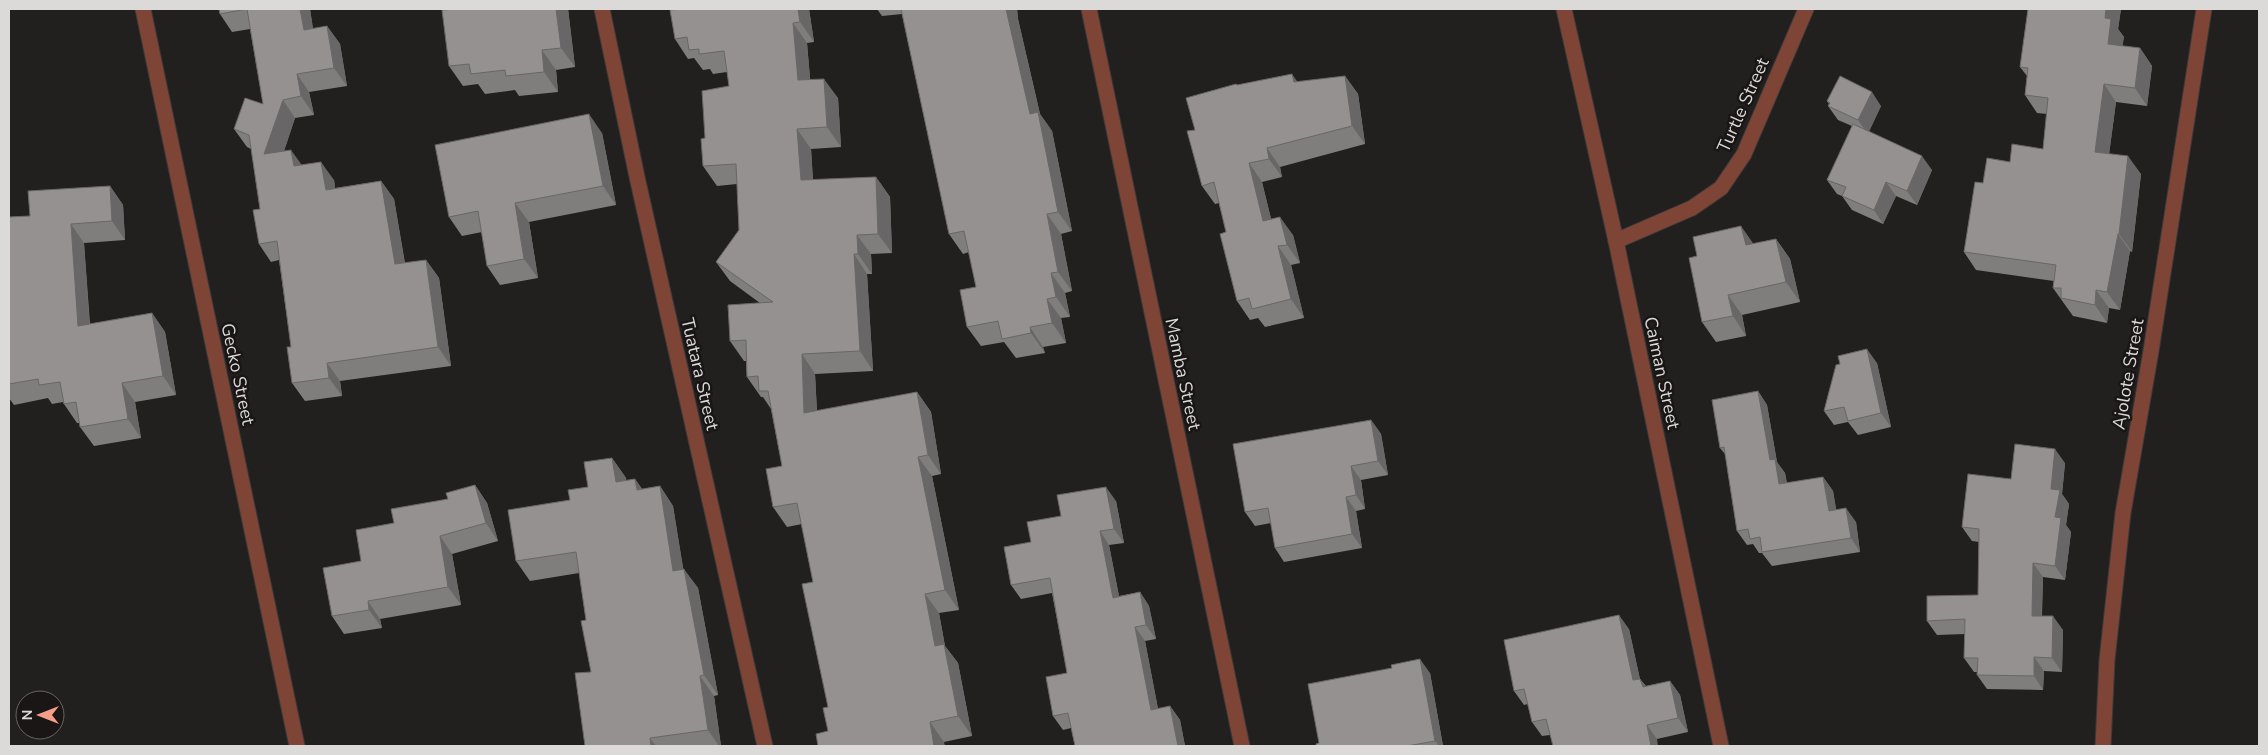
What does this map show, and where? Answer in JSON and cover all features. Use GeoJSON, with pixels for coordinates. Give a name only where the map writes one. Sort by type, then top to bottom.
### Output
{"type":"FeatureCollection","features":[{"type":"Feature","properties":{"kind":"street","name":"Gecko Street"},"geometry":{"type":"LineString","coordinates":[[144,9],[296,746]]}},
{"type":"Feature","properties":{"kind":"street","name":"Tuatara Street"},"geometry":{"type":"LineString","coordinates":[[602,9],[637,177],[765,746]]}},
{"type":"Feature","properties":{"kind":"street","name":"Mamba Street"},"geometry":{"type":"LineString","coordinates":[[1089,9],[1242,746]]}},
{"type":"Feature","properties":{"kind":"street","name":"Caiman Street"},"geometry":{"type":"LineString","coordinates":[[1564,9],[1616,241],[1721,746]]}},
{"type":"Feature","properties":{"kind":"street","name":"Turtle Street"},"geometry":{"type":"LineString","coordinates":[[1616,241],[1692,208],[1721,188],[1744,154],[1806,9]]}},
{"type":"Feature","properties":{"kind":"street","name":"Ajolote Street"},"geometry":{"type":"LineString","coordinates":[[2103,746],[2107,660],[2123,513],[2151,351],[2204,9]]}},
{"type":"Feature","properties":{"kind":"building"},"geometry":{"type":"Polygon","coordinates":[[[219,9],[247,9],[220,14],[219,9]]]}},
{"type":"Feature","properties":{"kind":"building"},"geometry":{"type":"Polygon","coordinates":[[[247,9],[300,9],[304,30],[327,26],[334,68],[297,74],[301,96],[283,100],[264,154],[291,150],[294,166],[321,162],[326,190],[381,181],[395,264],[426,260],[438,347],[327,363],[329,378],[292,383],[287,347],[291,347],[277,241],[259,244],[253,210],[260,209],[249,135],[234,129],[245,98],[263,104],[247,9]]]}},
{"type":"Feature","properties":{"kind":"building"},"geometry":{"type":"Polygon","coordinates":[[[556,9],[561,48],[542,50],[544,72],[506,76],[505,70],[471,74],[469,64],[449,66],[442,10],[556,9]]]}},
{"type":"Feature","properties":{"kind":"building"},"geometry":{"type":"Polygon","coordinates":[[[798,9],[800,22],[793,23],[798,80],[824,79],[827,127],[797,129],[801,180],[876,177],[878,234],[857,235],[858,254],[854,254],[860,351],[802,354],[804,413],[917,392],[928,455],[918,457],[945,590],[925,594],[935,646],[944,644],[958,716],[930,722],[934,746],[818,746],[816,734],[828,731],[823,708],[828,707],[802,584],[813,582],[797,503],[773,507],[766,469],[782,466],[768,391],[759,391],[758,376],[747,377],[746,340],[730,341],[728,305],[773,302],[716,262],[739,230],[736,164],[703,166],[701,139],[705,138],[702,91],[729,86],[724,51],[699,54],[699,49],[689,50],[687,37],[675,39],[670,10],[798,9]]]}},
{"type":"Feature","properties":{"kind":"building"},"geometry":{"type":"Polygon","coordinates":[[[901,9],[1006,9],[1030,114],[1038,112],[1058,212],[1047,214],[1058,272],[1051,273],[1056,297],[1047,299],[1052,323],[1030,327],[1031,333],[1002,339],[998,321],[967,327],[960,290],[976,287],[964,231],[949,234],[901,9]]]}},
{"type":"Feature","properties":{"kind":"building"},"geometry":{"type":"Polygon","coordinates":[[[2028,9],[2106,9],[2105,18],[2111,19],[2108,44],[2140,48],[2135,88],[2104,84],[2095,152],[2128,156],[2119,234],[2107,292],[2096,290],[2095,305],[2061,298],[2061,288],[2053,288],[2056,265],[1964,252],[1975,182],[1983,183],[1987,158],[2010,162],[2012,144],[2043,149],[2048,98],[2025,95],[2028,68],[2020,67],[2028,9]]]}},
{"type":"Feature","properties":{"kind":"building"},"geometry":{"type":"Polygon","coordinates":[[[1292,74],[1294,82],[1345,76],[1352,126],[1267,148],[1269,159],[1249,163],[1263,221],[1280,217],[1287,245],[1278,246],[1291,299],[1252,309],[1249,298],[1237,301],[1220,234],[1226,232],[1214,182],[1202,186],[1187,131],[1195,130],[1186,98],[1236,84],[1292,74]]]}},
{"type":"Feature","properties":{"kind":"building"},"geometry":{"type":"Polygon","coordinates":[[[1840,76],[1872,92],[1858,120],[1828,106],[1830,103],[1827,101],[1840,76]]]}},
{"type":"Feature","properties":{"kind":"building"},"geometry":{"type":"Polygon","coordinates":[[[589,114],[603,186],[515,203],[524,259],[487,266],[478,211],[449,217],[435,145],[589,114]]]}},
{"type":"Feature","properties":{"kind":"building"},"geometry":{"type":"Polygon","coordinates":[[[1853,124],[1922,156],[1907,191],[1886,182],[1874,210],[1842,196],[1846,187],[1827,180],[1853,124]]]}},
{"type":"Feature","properties":{"kind":"building"},"geometry":{"type":"Polygon","coordinates":[[[110,186],[112,221],[71,224],[78,326],[152,313],[163,376],[122,383],[128,419],[80,427],[76,402],[64,404],[60,382],[39,385],[38,379],[9,384],[9,217],[30,216],[28,191],[110,186]]]}},
{"type":"Feature","properties":{"kind":"building"},"geometry":{"type":"Polygon","coordinates":[[[1741,226],[1746,245],[1776,239],[1786,282],[1728,295],[1733,316],[1702,322],[1689,258],[1697,256],[1693,237],[1741,226]]]}},
{"type":"Feature","properties":{"kind":"building"},"geometry":{"type":"Polygon","coordinates":[[[1867,349],[1881,413],[1848,421],[1844,407],[1824,411],[1836,365],[1840,364],[1838,356],[1867,349]]]}},
{"type":"Feature","properties":{"kind":"building"},"geometry":{"type":"Polygon","coordinates":[[[1758,391],[1770,460],[1775,459],[1779,484],[1823,477],[1829,511],[1846,508],[1851,538],[1762,552],[1760,537],[1750,539],[1748,529],[1737,531],[1724,447],[1720,448],[1712,400],[1758,391]]]}},
{"type":"Feature","properties":{"kind":"building"},"geometry":{"type":"Polygon","coordinates":[[[1371,420],[1378,461],[1351,466],[1356,495],[1346,497],[1352,534],[1275,548],[1268,508],[1245,512],[1233,444],[1371,420]]]}},
{"type":"Feature","properties":{"kind":"building"},"geometry":{"type":"Polygon","coordinates":[[[2015,444],[2055,449],[2051,489],[2060,490],[2055,517],[2061,518],[2055,566],[2033,563],[2032,616],[2053,616],[2052,658],[2034,657],[2034,676],[1977,675],[1978,658],[1964,658],[1965,619],[1927,621],[1927,596],[1978,595],[1979,529],[1962,527],[1968,474],[2011,479],[2015,444]]]}},
{"type":"Feature","properties":{"kind":"building"},"geometry":{"type":"Polygon","coordinates":[[[612,458],[616,482],[635,479],[637,490],[660,486],[673,571],[684,569],[704,675],[700,676],[708,730],[650,738],[651,746],[585,746],[575,673],[591,672],[581,621],[586,620],[576,552],[516,561],[508,510],[570,500],[568,490],[588,487],[584,462],[612,458]]]}},
{"type":"Feature","properties":{"kind":"building"},"geometry":{"type":"Polygon","coordinates":[[[475,485],[486,523],[440,536],[448,587],[368,601],[369,610],[332,616],[323,568],[361,561],[356,530],[394,523],[391,509],[448,499],[446,493],[475,485]]]}},
{"type":"Feature","properties":{"kind":"building"},"geometry":{"type":"Polygon","coordinates":[[[1106,487],[1114,529],[1100,531],[1113,598],[1140,592],[1146,625],[1135,627],[1151,710],[1170,706],[1178,746],[1075,746],[1068,713],[1053,716],[1046,677],[1067,673],[1050,578],[1011,585],[1004,547],[1031,542],[1027,522],[1061,516],[1057,495],[1106,487]]]}},
{"type":"Feature","properties":{"kind":"building"},"geometry":{"type":"Polygon","coordinates":[[[1619,615],[1633,680],[1640,679],[1643,687],[1670,681],[1678,718],[1647,725],[1651,746],[1553,746],[1546,719],[1532,722],[1524,689],[1514,691],[1504,640],[1619,615]]]}},
{"type":"Feature","properties":{"kind":"building"},"geometry":{"type":"Polygon","coordinates":[[[1420,659],[1435,741],[1407,746],[1316,746],[1319,743],[1308,684],[1392,668],[1391,665],[1420,659]]]}}]}
